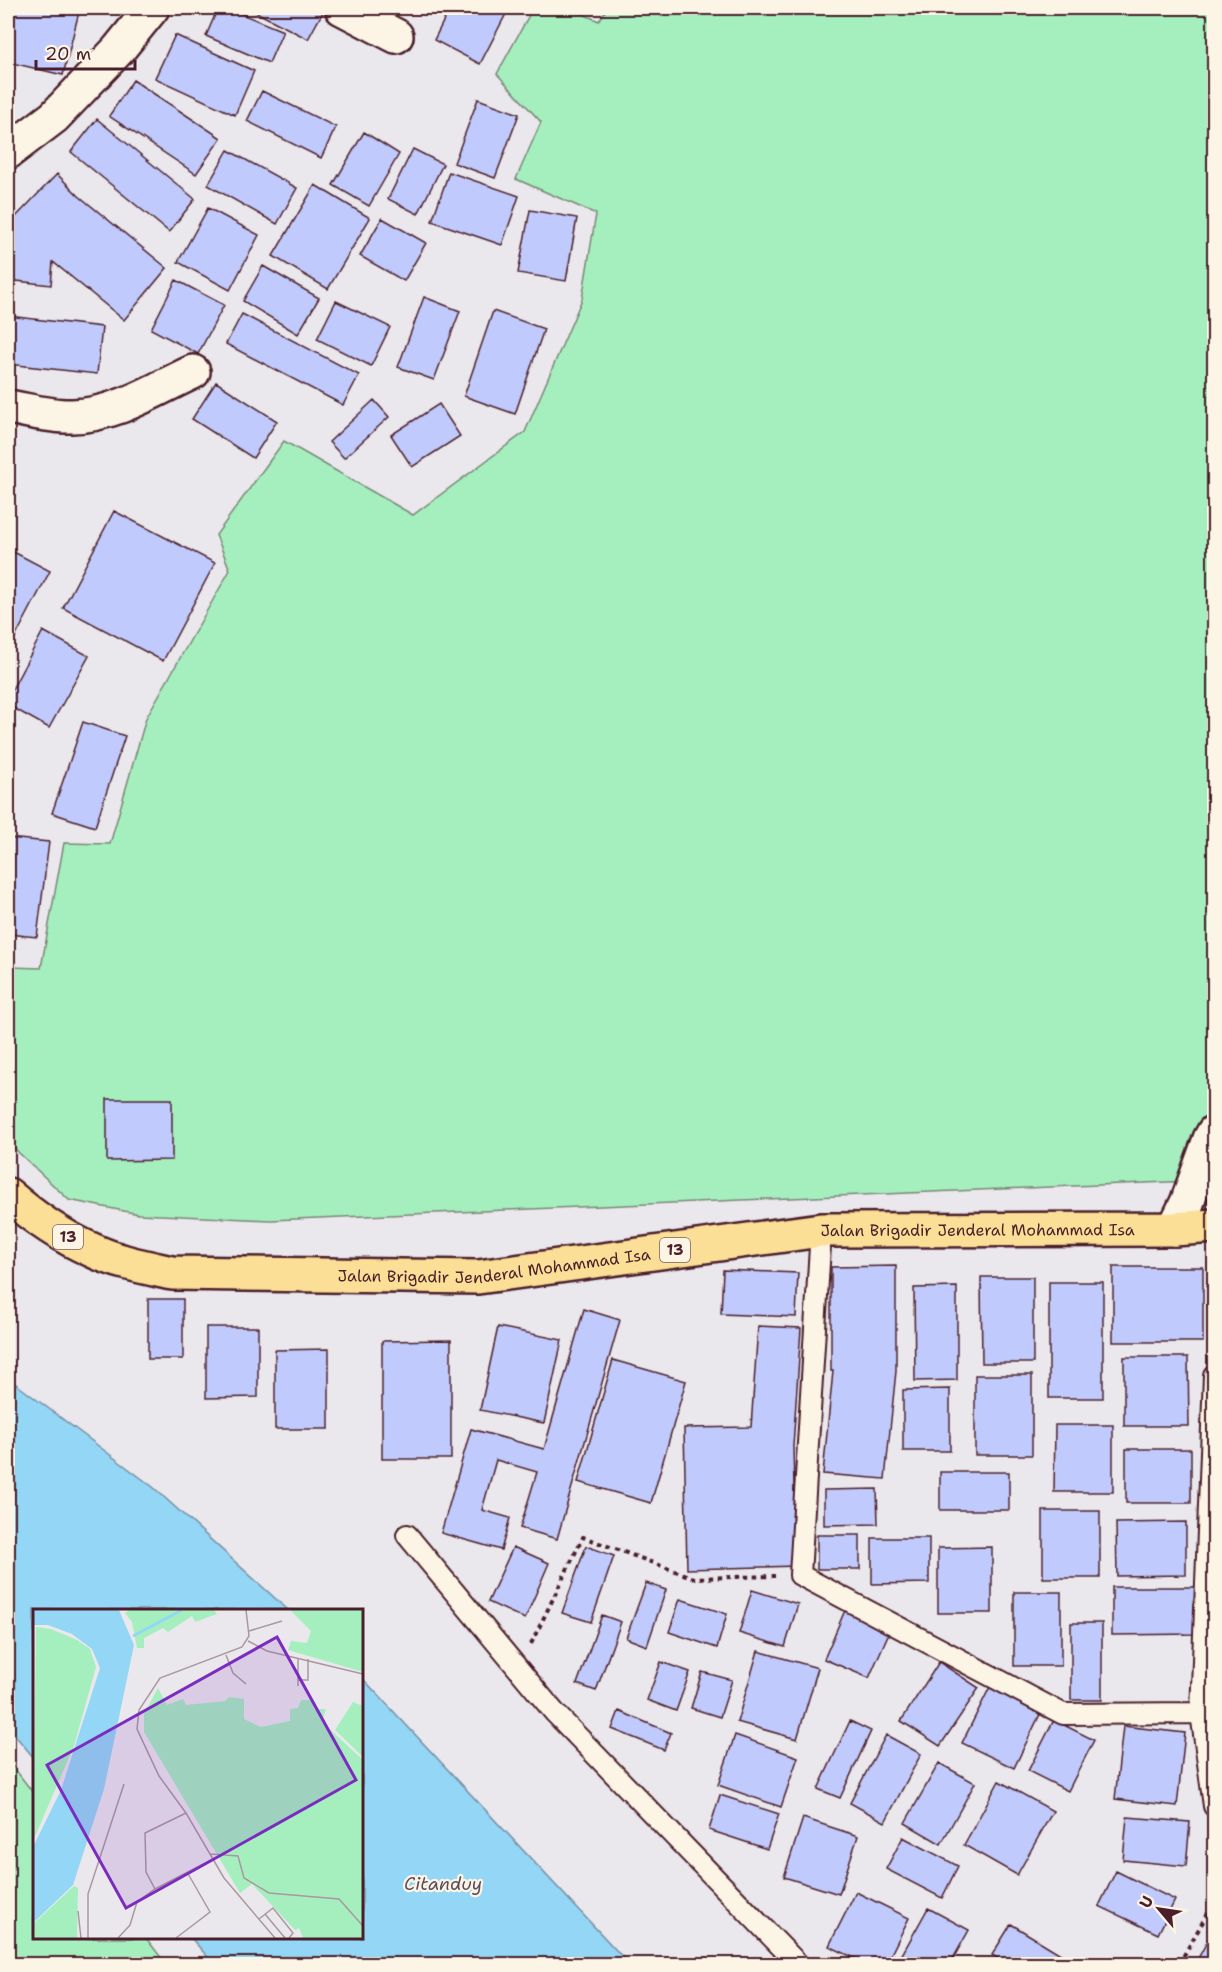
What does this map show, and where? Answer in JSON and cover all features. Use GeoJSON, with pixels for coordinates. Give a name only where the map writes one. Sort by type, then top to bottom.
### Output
{"type":"FeatureCollection","features":[{"type":"Feature","properties":{"kind":"highway","name":"Jalan Brigadir Jenderal Mohammad Isa"},"geometry":{"type":"LineString","coordinates":[[8,1195],[60,1232],[93,1251],[136,1265],[172,1273],[478,1277],[820,1230],[1174,1229],[1215,1226]]}},
{"type":"Feature","properties":{"kind":"street"},"geometry":{"type":"LineString","coordinates":[[8,152],[54,117],[118,50],[152,8]]}},
{"type":"Feature","properties":{"kind":"street"},"geometry":{"type":"LineString","coordinates":[[354,10],[396,36]]}},
{"type":"Feature","properties":{"kind":"street"},"geometry":{"type":"LineString","coordinates":[[8,407],[71,416],[100,412],[193,372]]}},
{"type":"Feature","properties":{"kind":"street"},"geometry":{"type":"LineString","coordinates":[[1174,1229],[1187,1203],[1210,1138],[1215,1132]]}},
{"type":"Feature","properties":{"kind":"lane"},"geometry":{"type":"LineString","coordinates":[[820,1230],[800,1575],[1063,1714],[1201,1713]]}},
{"type":"Feature","properties":{"kind":"lane"},"geometry":{"type":"LineString","coordinates":[[1215,1375],[1201,1713],[1215,1806]]}},
{"type":"Feature","properties":{"kind":"lane"},"geometry":{"type":"LineString","coordinates":[[407,1535],[555,1713],[798,1965]]}},
{"type":"Feature","properties":{"kind":"path"},"geometry":{"type":"LineString","coordinates":[[519,1669],[583,1537],[694,1578],[800,1575]]}},
{"type":"Feature","properties":{"kind":"path"},"geometry":{"type":"LineString","coordinates":[[1179,1965],[1215,1902]]}},
{"type":"Feature","properties":{"kind":"green space"},"geometry":{"type":"Polygon","coordinates":[[[533,8],[569,8],[599,21],[607,8],[706,8],[713,15],[735,8],[1214,8],[1214,1180],[271,1220],[139,1214],[69,1200],[18,1152],[8,1139],[8,967],[41,968],[64,843],[110,844],[146,718],[230,570],[216,535],[284,441],[413,515],[525,432],[582,299],[596,214],[516,179],[541,122],[497,74],[533,8]]]}},
{"type":"Feature","properties":{"kind":"green space"},"geometry":{"type":"Polygon","coordinates":[[[8,1760],[33,1793],[33,1939],[147,1939],[166,1964],[8,1964],[8,1760]]]}},
{"type":"Feature","properties":{"kind":"water"},"geometry":{"type":"Polygon","coordinates":[[[8,1378],[153,1487],[287,1609],[33,1609],[33,1757],[8,1727],[8,1378]]]}},
{"type":"Feature","properties":{"kind":"water","name":"Citanduy"},"geometry":{"type":"Polygon","coordinates":[[[363,1679],[629,1964],[214,1964],[192,1939],[363,1939],[363,1679]]]}},
{"type":"Feature","properties":{"kind":"building"},"geometry":{"type":"Polygon","coordinates":[[[8,8],[80,8],[63,75],[8,62],[8,8]]]}},
{"type":"Feature","properties":{"kind":"building"},"geometry":{"type":"Polygon","coordinates":[[[218,8],[227,8],[283,31],[269,63],[206,36],[218,8]]]}},
{"type":"Feature","properties":{"kind":"building"},"geometry":{"type":"Polygon","coordinates":[[[248,8],[325,8],[308,39],[248,8]]]}},
{"type":"Feature","properties":{"kind":"building"},"geometry":{"type":"Polygon","coordinates":[[[450,8],[509,8],[480,64],[434,40],[450,8]]]}},
{"type":"Feature","properties":{"kind":"building"},"geometry":{"type":"Polygon","coordinates":[[[175,35],[254,71],[235,115],[155,78],[175,35]]]}},
{"type":"Feature","properties":{"kind":"building"},"geometry":{"type":"Polygon","coordinates":[[[133,80],[221,138],[196,174],[109,116],[133,80]]]}},
{"type":"Feature","properties":{"kind":"building"},"geometry":{"type":"Polygon","coordinates":[[[262,91],[336,127],[321,158],[247,121],[262,91]]]}},
{"type":"Feature","properties":{"kind":"building"},"geometry":{"type":"Polygon","coordinates":[[[478,99],[519,114],[495,178],[454,163],[478,99]]]}},
{"type":"Feature","properties":{"kind":"building"},"geometry":{"type":"Polygon","coordinates":[[[97,119],[195,199],[169,232],[71,152],[97,119]]]}},
{"type":"Feature","properties":{"kind":"building"},"geometry":{"type":"Polygon","coordinates":[[[364,132],[399,154],[369,206],[333,185],[364,132]]]}},
{"type":"Feature","properties":{"kind":"building"},"geometry":{"type":"Polygon","coordinates":[[[413,149],[443,164],[418,214],[388,199],[413,149]]]}},
{"type":"Feature","properties":{"kind":"building"},"geometry":{"type":"Polygon","coordinates":[[[228,150],[297,188],[277,224],[208,185],[228,150]]]}},
{"type":"Feature","properties":{"kind":"building"},"geometry":{"type":"Polygon","coordinates":[[[449,172],[519,196],[502,245],[432,221],[449,172]]]}},
{"type":"Feature","properties":{"kind":"building"},"geometry":{"type":"Polygon","coordinates":[[[57,174],[79,196],[167,268],[124,320],[53,262],[51,285],[8,280],[8,225],[57,174]]]}},
{"type":"Feature","properties":{"kind":"building"},"geometry":{"type":"Polygon","coordinates":[[[315,185],[370,218],[328,289],[273,256],[315,185]]]}},
{"type":"Feature","properties":{"kind":"building"},"geometry":{"type":"Polygon","coordinates":[[[208,208],[259,235],[230,290],[178,262],[208,208]]]}},
{"type":"Feature","properties":{"kind":"building"},"geometry":{"type":"Polygon","coordinates":[[[530,210],[577,218],[566,281],[518,273],[530,210]]]}},
{"type":"Feature","properties":{"kind":"building"},"geometry":{"type":"Polygon","coordinates":[[[382,218],[426,243],[404,281],[360,256],[382,218]]]}},
{"type":"Feature","properties":{"kind":"building"},"geometry":{"type":"Polygon","coordinates":[[[263,266],[319,298],[298,334],[243,301],[263,266]]]}},
{"type":"Feature","properties":{"kind":"building"},"geometry":{"type":"Polygon","coordinates":[[[176,280],[224,305],[198,354],[151,329],[176,280]]]}},
{"type":"Feature","properties":{"kind":"building"},"geometry":{"type":"Polygon","coordinates":[[[424,297],[460,311],[434,380],[398,367],[424,297]]]}},
{"type":"Feature","properties":{"kind":"building"},"geometry":{"type":"Polygon","coordinates":[[[336,301],[390,327],[371,366],[317,339],[336,301]]]}},
{"type":"Feature","properties":{"kind":"building"},"geometry":{"type":"Polygon","coordinates":[[[493,311],[544,329],[515,414],[464,396],[493,311]]]}},
{"type":"Feature","properties":{"kind":"building"},"geometry":{"type":"Polygon","coordinates":[[[242,314],[359,375],[343,405],[226,344],[242,314]]]}},
{"type":"Feature","properties":{"kind":"building"},"geometry":{"type":"Polygon","coordinates":[[[8,316],[102,327],[97,374],[8,364],[8,316]]]}},
{"type":"Feature","properties":{"kind":"building"},"geometry":{"type":"Polygon","coordinates":[[[216,382],[277,421],[253,458],[192,419],[216,382]]]}},
{"type":"Feature","properties":{"kind":"building"},"geometry":{"type":"Polygon","coordinates":[[[374,400],[389,417],[344,458],[329,442],[374,400]]]}},
{"type":"Feature","properties":{"kind":"building"},"geometry":{"type":"Polygon","coordinates":[[[439,404],[460,436],[412,467],[391,435],[439,404]]]}},
{"type":"Feature","properties":{"kind":"building"},"geometry":{"type":"Polygon","coordinates":[[[114,511],[215,563],[163,661],[63,608],[114,511]]]}},
{"type":"Feature","properties":{"kind":"building"},"geometry":{"type":"Polygon","coordinates":[[[8,549],[50,571],[8,651],[8,549]]]}},
{"type":"Feature","properties":{"kind":"building"},"geometry":{"type":"Polygon","coordinates":[[[43,631],[89,656],[49,728],[8,705],[8,697],[43,631]]]}},
{"type":"Feature","properties":{"kind":"building"},"geometry":{"type":"Polygon","coordinates":[[[83,722],[125,736],[95,827],[52,813],[83,722]]]}},
{"type":"Feature","properties":{"kind":"building"},"geometry":{"type":"Polygon","coordinates":[[[8,838],[49,842],[37,937],[8,934],[8,838]]]}},
{"type":"Feature","properties":{"kind":"building"},"geometry":{"type":"Polygon","coordinates":[[[107,1099],[172,1099],[172,1160],[107,1161],[107,1099]]]}},
{"type":"Feature","properties":{"kind":"building"},"geometry":{"type":"Polygon","coordinates":[[[896,1266],[896,1371],[885,1479],[823,1474],[833,1371],[831,1371],[831,1267],[896,1266]]]}},
{"type":"Feature","properties":{"kind":"building"},"geometry":{"type":"Polygon","coordinates":[[[1113,1267],[1203,1267],[1203,1342],[1113,1342],[1113,1267]]]}},
{"type":"Feature","properties":{"kind":"building"},"geometry":{"type":"Polygon","coordinates":[[[723,1270],[798,1273],[796,1317],[721,1314],[723,1270]]]}},
{"type":"Feature","properties":{"kind":"building"},"geometry":{"type":"Polygon","coordinates":[[[981,1277],[1033,1277],[1033,1363],[982,1363],[981,1277]]]}},
{"type":"Feature","properties":{"kind":"building"},"geometry":{"type":"Polygon","coordinates":[[[1049,1282],[1103,1282],[1103,1398],[1049,1398],[1049,1282]]]}},
{"type":"Feature","properties":{"kind":"building"},"geometry":{"type":"Polygon","coordinates":[[[957,1287],[957,1380],[915,1381],[914,1288],[957,1287]]]}},
{"type":"Feature","properties":{"kind":"building"},"geometry":{"type":"Polygon","coordinates":[[[148,1299],[183,1299],[183,1359],[148,1359],[148,1299]]]}},
{"type":"Feature","properties":{"kind":"building"},"geometry":{"type":"Polygon","coordinates":[[[584,1309],[620,1320],[557,1539],[520,1528],[537,1472],[496,1460],[482,1510],[510,1518],[501,1550],[441,1533],[471,1429],[544,1449],[584,1309]]]}},
{"type":"Feature","properties":{"kind":"building"},"geometry":{"type":"Polygon","coordinates":[[[758,1326],[801,1328],[793,1446],[796,1566],[687,1569],[684,1428],[751,1427],[758,1326]]]}},
{"type":"Feature","properties":{"kind":"building"},"geometry":{"type":"Polygon","coordinates":[[[206,1327],[258,1327],[258,1397],[206,1398],[206,1327]]]}},
{"type":"Feature","properties":{"kind":"building"},"geometry":{"type":"Polygon","coordinates":[[[498,1327],[562,1340],[544,1423],[480,1410],[498,1327]]]}},
{"type":"Feature","properties":{"kind":"building"},"geometry":{"type":"Polygon","coordinates":[[[451,1340],[451,1459],[382,1459],[382,1341],[451,1340]]]}},
{"type":"Feature","properties":{"kind":"building"},"geometry":{"type":"Polygon","coordinates":[[[329,1349],[329,1429],[275,1429],[275,1350],[329,1349]]]}},
{"type":"Feature","properties":{"kind":"building"},"geometry":{"type":"Polygon","coordinates":[[[1124,1357],[1188,1357],[1189,1426],[1124,1426],[1124,1357]]]}},
{"type":"Feature","properties":{"kind":"building"},"geometry":{"type":"Polygon","coordinates":[[[613,1360],[686,1381],[651,1503],[578,1482],[613,1360]]]}},
{"type":"Feature","properties":{"kind":"building"},"geometry":{"type":"Polygon","coordinates":[[[975,1375],[1032,1375],[1032,1455],[975,1455],[975,1375]]]}},
{"type":"Feature","properties":{"kind":"building"},"geometry":{"type":"Polygon","coordinates":[[[950,1389],[950,1451],[903,1451],[903,1390],[950,1389]]]}},
{"type":"Feature","properties":{"kind":"building"},"geometry":{"type":"Polygon","coordinates":[[[1055,1425],[1113,1425],[1113,1492],[1054,1492],[1055,1425]]]}},
{"type":"Feature","properties":{"kind":"building"},"geometry":{"type":"Polygon","coordinates":[[[1126,1449],[1191,1449],[1191,1503],[1126,1503],[1126,1449]]]}},
{"type":"Feature","properties":{"kind":"building"},"geometry":{"type":"Polygon","coordinates":[[[940,1472],[1009,1472],[1009,1510],[940,1510],[940,1472]]]}},
{"type":"Feature","properties":{"kind":"building"},"geometry":{"type":"Polygon","coordinates":[[[877,1489],[878,1524],[824,1525],[824,1490],[877,1489]]]}},
{"type":"Feature","properties":{"kind":"building"},"geometry":{"type":"Polygon","coordinates":[[[1043,1511],[1100,1511],[1100,1578],[1043,1578],[1043,1511]]]}},
{"type":"Feature","properties":{"kind":"building"},"geometry":{"type":"Polygon","coordinates":[[[1186,1522],[1186,1575],[1117,1576],[1116,1523],[1186,1522]]]}},
{"type":"Feature","properties":{"kind":"building"},"geometry":{"type":"Polygon","coordinates":[[[817,1535],[860,1535],[860,1569],[817,1569],[817,1535]]]}},
{"type":"Feature","properties":{"kind":"building"},"geometry":{"type":"Polygon","coordinates":[[[872,1538],[929,1538],[929,1583],[872,1584],[872,1538]]]}},
{"type":"Feature","properties":{"kind":"building"},"geometry":{"type":"Polygon","coordinates":[[[586,1546],[614,1556],[591,1622],[562,1613],[586,1546]]]}},
{"type":"Feature","properties":{"kind":"building"},"geometry":{"type":"Polygon","coordinates":[[[513,1547],[549,1563],[525,1619],[488,1602],[513,1547]]]}},
{"type":"Feature","properties":{"kind":"building"},"geometry":{"type":"Polygon","coordinates":[[[992,1547],[992,1613],[938,1613],[938,1548],[992,1547]]]}},
{"type":"Feature","properties":{"kind":"building"},"geometry":{"type":"Polygon","coordinates":[[[646,1583],[666,1590],[647,1646],[626,1638],[646,1583]]]}},
{"type":"Feature","properties":{"kind":"building"},"geometry":{"type":"Polygon","coordinates":[[[1112,1587],[1197,1587],[1197,1634],[1112,1635],[1112,1587]]]}},
{"type":"Feature","properties":{"kind":"building"},"geometry":{"type":"Polygon","coordinates":[[[752,1590],[798,1604],[785,1647],[739,1633],[752,1590]]]}},
{"type":"Feature","properties":{"kind":"building"},"geometry":{"type":"Polygon","coordinates":[[[1014,1592],[1061,1592],[1061,1666],[1014,1666],[1014,1592]]]}},
{"type":"Feature","properties":{"kind":"building"},"geometry":{"type":"Polygon","coordinates":[[[680,1599],[727,1614],[717,1648],[669,1632],[680,1599]]]}},
{"type":"Feature","properties":{"kind":"building"},"geometry":{"type":"Polygon","coordinates":[[[846,1608],[891,1628],[869,1678],[824,1659],[846,1608]]]}},
{"type":"Feature","properties":{"kind":"building"},"geometry":{"type":"Polygon","coordinates":[[[602,1615],[621,1622],[596,1691],[577,1684],[602,1615]]]}},
{"type":"Feature","properties":{"kind":"building"},"geometry":{"type":"Polygon","coordinates":[[[1071,1623],[1102,1623],[1102,1700],[1071,1700],[1071,1623]]]}},
{"type":"Feature","properties":{"kind":"building"},"geometry":{"type":"Polygon","coordinates":[[[758,1651],[818,1668],[797,1739],[737,1722],[758,1651]]]}},
{"type":"Feature","properties":{"kind":"building"},"geometry":{"type":"Polygon","coordinates":[[[661,1662],[690,1672],[676,1711],[647,1700],[661,1662]]]}},
{"type":"Feature","properties":{"kind":"building"},"geometry":{"type":"Polygon","coordinates":[[[939,1662],[979,1688],[940,1746],[901,1721],[939,1662]]]}},
{"type":"Feature","properties":{"kind":"building"},"geometry":{"type":"Polygon","coordinates":[[[702,1672],[732,1680],[720,1717],[691,1708],[702,1672]]]}},
{"type":"Feature","properties":{"kind":"building"},"geometry":{"type":"Polygon","coordinates":[[[992,1683],[1043,1708],[1014,1768],[962,1743],[992,1683]]]}},
{"type":"Feature","properties":{"kind":"building"},"geometry":{"type":"Polygon","coordinates":[[[619,1711],[671,1733],[664,1750],[612,1729],[619,1711]]]}},
{"type":"Feature","properties":{"kind":"building"},"geometry":{"type":"Polygon","coordinates":[[[1054,1720],[1094,1740],[1068,1791],[1028,1771],[1054,1720]]]}},
{"type":"Feature","properties":{"kind":"building"},"geometry":{"type":"Polygon","coordinates":[[[850,1721],[871,1731],[840,1798],[818,1789],[850,1721]]]}},
{"type":"Feature","properties":{"kind":"building"},"geometry":{"type":"Polygon","coordinates":[[[1123,1726],[1185,1733],[1177,1806],[1115,1799],[1123,1726]]]}},
{"type":"Feature","properties":{"kind":"building"},"geometry":{"type":"Polygon","coordinates":[[[735,1735],[798,1757],[781,1807],[718,1785],[735,1735]]]}},
{"type":"Feature","properties":{"kind":"building"},"geometry":{"type":"Polygon","coordinates":[[[886,1735],[921,1754],[885,1822],[850,1803],[886,1735]]]}},
{"type":"Feature","properties":{"kind":"building"},"geometry":{"type":"Polygon","coordinates":[[[939,1763],[975,1783],[941,1844],[905,1823],[939,1763]]]}},
{"type":"Feature","properties":{"kind":"building"},"geometry":{"type":"Polygon","coordinates":[[[999,1781],[1053,1811],[1017,1875],[964,1845],[999,1781]]]}},
{"type":"Feature","properties":{"kind":"building"},"geometry":{"type":"Polygon","coordinates":[[[720,1795],[779,1814],[767,1849],[709,1830],[720,1795]]]}},
{"type":"Feature","properties":{"kind":"building"},"geometry":{"type":"Polygon","coordinates":[[[1127,1817],[1190,1822],[1186,1866],[1123,1860],[1127,1817]]]}},
{"type":"Feature","properties":{"kind":"building"},"geometry":{"type":"Polygon","coordinates":[[[803,1818],[858,1836],[839,1894],[784,1877],[803,1818]]]}},
{"type":"Feature","properties":{"kind":"building"},"geometry":{"type":"Polygon","coordinates":[[[903,1837],[958,1866],[942,1898],[886,1869],[903,1837]]]}},
{"type":"Feature","properties":{"kind":"building"},"geometry":{"type":"Polygon","coordinates":[[[1116,1871],[1175,1900],[1158,1934],[1099,1906],[1116,1871]]]}},
{"type":"Feature","properties":{"kind":"building"},"geometry":{"type":"Polygon","coordinates":[[[856,1892],[909,1918],[886,1964],[867,1964],[829,1946],[856,1892]]]}},
{"type":"Feature","properties":{"kind":"building"},"geometry":{"type":"Polygon","coordinates":[[[928,1908],[969,1930],[950,1964],[908,1964],[899,1960],[928,1908]]]}},
{"type":"Feature","properties":{"kind":"building"},"geometry":{"type":"Polygon","coordinates":[[[1011,1924],[1064,1956],[1059,1964],[1007,1964],[992,1955],[1011,1924]]]}},
{"type":"Feature","properties":{"kind":"building"},"geometry":{"type":"Polygon","coordinates":[[[1214,1929],[1214,1964],[1195,1964],[1214,1929]]]}},
{"type":"Feature","properties":{"kind":"building"},"geometry":{"type":"Polygon","coordinates":[[[1083,1956],[1096,1964],[1077,1964],[1083,1956]]]}}]}
